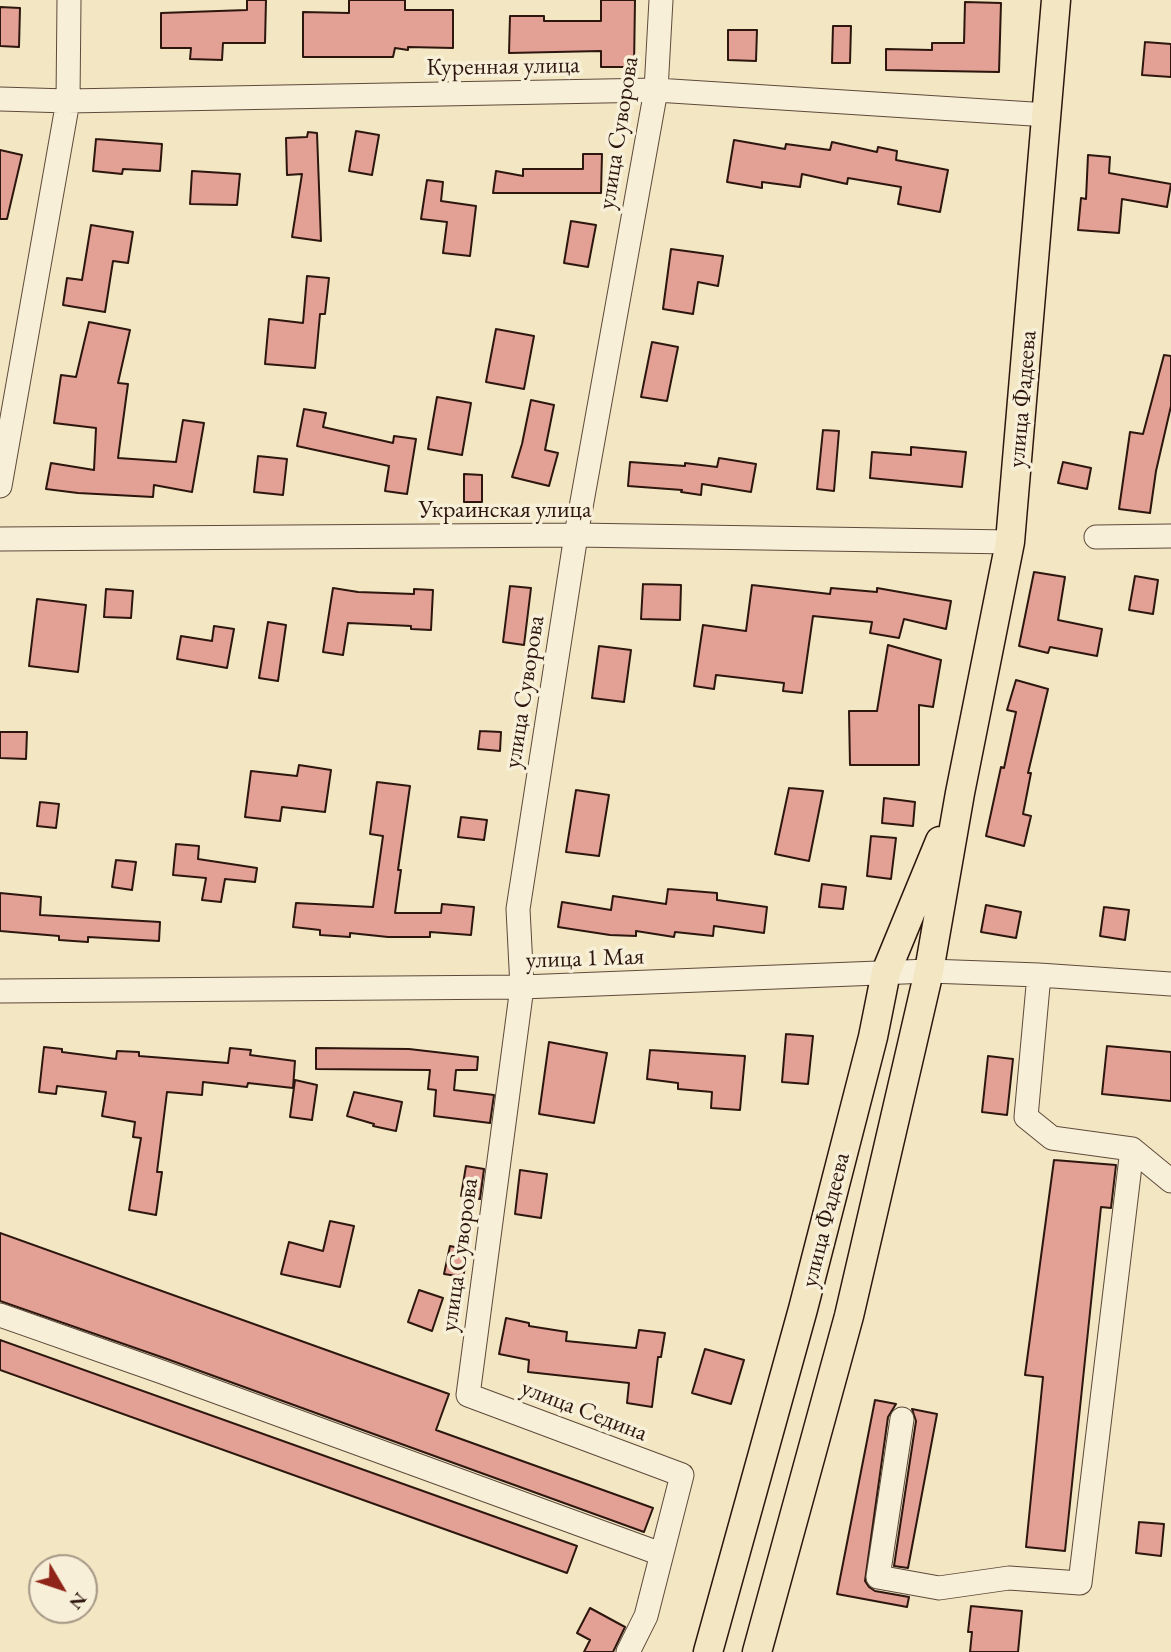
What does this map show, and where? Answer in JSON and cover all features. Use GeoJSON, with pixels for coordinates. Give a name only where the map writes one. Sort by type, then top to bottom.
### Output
{"type":"FeatureCollection","features":[{"type":"Feature","properties":{"kind":"main road","name":"улица Фадеева"},"geometry":{"type":"LineString","coordinates":[[757,1652],[849,1316],[929,971],[960,793],[1010,542],[1056,0]]}},
{"type":"Feature","properties":{"kind":"main road","name":"улица Фадеева"},"geometry":{"type":"LineString","coordinates":[[708,1652],[803,1308],[873,1037],[886,972],[960,793]]}},
{"type":"Feature","properties":{"kind":"main road"},"geometry":{"type":"LineString","coordinates":[[803,1308],[813,1323],[824,1328],[837,1326],[849,1316]]}},
{"type":"Feature","properties":{"kind":"street"},"geometry":{"type":"LineString","coordinates":[[0,486],[68,101],[69,0]]}},
{"type":"Feature","properties":{"kind":"street","name":"улица Суворова"},"geometry":{"type":"LineString","coordinates":[[468,1395],[522,988],[518,909],[576,535],[656,90],[661,0]]}},
{"type":"Feature","properties":{"kind":"street","name":"Куренная улица"},"geometry":{"type":"LineString","coordinates":[[0,99],[68,101],[656,90],[1048,115]]}},
{"type":"Feature","properties":{"kind":"street","name":"Украинская улица"},"geometry":{"type":"LineString","coordinates":[[0,539],[576,535],[1010,542]]}},
{"type":"Feature","properties":{"kind":"street"},"geometry":{"type":"LineString","coordinates":[[1097,537],[1171,537]]}},
{"type":"Feature","properties":{"kind":"street","name":"улица 1 Мая"},"geometry":{"type":"LineString","coordinates":[[0,991],[522,988],[929,971],[1171,984]]}},
{"type":"Feature","properties":{"kind":"street"},"geometry":{"type":"LineString","coordinates":[[1039,975],[1026,1117],[1052,1138],[1132,1149],[1171,1181]]}},
{"type":"Feature","properties":{"kind":"street"},"geometry":{"type":"LineString","coordinates":[[902,1419],[878,1577],[939,1588],[1009,1577],[1080,1583],[1132,1149]]}},
{"type":"Feature","properties":{"kind":"street"},"geometry":{"type":"LineString","coordinates":[[0,1315],[662,1554],[646,1616],[628,1652]]}},
{"type":"Feature","properties":{"kind":"street","name":"улица Седина"},"geometry":{"type":"LineString","coordinates":[[468,1395],[682,1475],[662,1554]]}},
{"type":"Feature","properties":{"kind":"building"},"geometry":{"type":"Polygon","coordinates":[[[247,0],[266,0],[265,43],[223,43],[222,60],[190,59],[191,48],[161,48],[161,13],[247,10],[247,0]]]}},
{"type":"Feature","properties":{"kind":"building"},"geometry":{"type":"Polygon","coordinates":[[[349,0],[405,0],[405,10],[453,10],[453,48],[395,48],[393,57],[303,57],[303,12],[349,13],[349,0]]]}},
{"type":"Feature","properties":{"kind":"building"},"geometry":{"type":"Polygon","coordinates":[[[601,0],[635,0],[634,67],[601,67],[601,51],[509,53],[510,16],[544,16],[544,21],[601,21],[601,0]]]}},
{"type":"Feature","properties":{"kind":"building"},"geometry":{"type":"Polygon","coordinates":[[[965,2],[1001,3],[999,72],[886,70],[886,49],[932,50],[932,43],[964,43],[965,2]]]}},
{"type":"Feature","properties":{"kind":"building"},"geometry":{"type":"Polygon","coordinates":[[[0,7],[20,8],[19,47],[0,46],[0,7]]]}},
{"type":"Feature","properties":{"kind":"building"},"geometry":{"type":"Polygon","coordinates":[[[833,26],[851,26],[850,63],[832,63],[833,26]]]}},
{"type":"Feature","properties":{"kind":"building"},"geometry":{"type":"Polygon","coordinates":[[[728,30],[757,30],[756,61],[728,60],[728,30]]]}},
{"type":"Feature","properties":{"kind":"building"},"geometry":{"type":"Polygon","coordinates":[[[1145,42],[1171,44],[1171,77],[1142,75],[1145,42]]]}},
{"type":"Feature","properties":{"kind":"building"},"geometry":{"type":"Polygon","coordinates":[[[356,131],[379,135],[372,175],[349,171],[356,131]]]}},
{"type":"Feature","properties":{"kind":"building"},"geometry":{"type":"Polygon","coordinates":[[[308,132],[317,133],[321,241],[292,237],[302,174],[287,175],[286,138],[307,137],[308,132]]]}},
{"type":"Feature","properties":{"kind":"building"},"geometry":{"type":"Polygon","coordinates":[[[96,139],[162,144],[160,171],[123,169],[122,174],[93,171],[96,139]]]}},
{"type":"Feature","properties":{"kind":"building"},"geometry":{"type":"Polygon","coordinates":[[[734,140],[785,149],[786,144],[830,150],[832,142],[877,152],[878,147],[897,151],[896,160],[948,170],[940,212],[898,204],[901,187],[848,178],[847,184],[802,174],[800,187],[762,182],[762,188],[727,182],[734,140]]]}},
{"type":"Feature","properties":{"kind":"building"},"geometry":{"type":"Polygon","coordinates":[[[0,150],[22,155],[7,219],[0,219],[0,150]]]}},
{"type":"Feature","properties":{"kind":"building"},"geometry":{"type":"Polygon","coordinates":[[[583,154],[602,154],[601,193],[493,193],[496,171],[523,176],[523,169],[583,169],[583,154]]]}},
{"type":"Feature","properties":{"kind":"building"},"geometry":{"type":"Polygon","coordinates":[[[1088,155],[1110,157],[1109,173],[1171,184],[1167,207],[1122,199],[1119,233],[1078,230],[1081,198],[1086,199],[1088,155]]]}},
{"type":"Feature","properties":{"kind":"building"},"geometry":{"type":"Polygon","coordinates":[[[192,171],[240,174],[237,205],[190,204],[192,171]]]}},
{"type":"Feature","properties":{"kind":"building"},"geometry":{"type":"Polygon","coordinates":[[[427,180],[443,182],[441,201],[476,206],[470,256],[443,253],[447,222],[421,219],[427,180]]]}},
{"type":"Feature","properties":{"kind":"building"},"geometry":{"type":"Polygon","coordinates":[[[571,221],[596,225],[588,267],[564,263],[571,221]]]}},
{"type":"Feature","properties":{"kind":"building"},"geometry":{"type":"Polygon","coordinates":[[[91,225],[133,232],[128,263],[113,261],[105,312],[63,305],[67,278],[82,280],[91,225]]]}},
{"type":"Feature","properties":{"kind":"building"},"geometry":{"type":"Polygon","coordinates":[[[671,249],[723,256],[718,286],[698,282],[693,314],[663,309],[671,249]]]}},
{"type":"Feature","properties":{"kind":"building"},"geometry":{"type":"Polygon","coordinates":[[[307,276],[329,278],[325,314],[320,314],[315,368],[265,364],[269,319],[303,323],[307,276]]]}},
{"type":"Feature","properties":{"kind":"building"},"geometry":{"type":"Polygon","coordinates":[[[89,322],[130,330],[118,383],[128,384],[118,458],[176,462],[183,420],[204,423],[192,492],[154,485],[153,497],[46,489],[51,463],[94,470],[96,428],[54,423],[61,375],[76,377],[89,322]]]}},
{"type":"Feature","properties":{"kind":"building"},"geometry":{"type":"Polygon","coordinates":[[[496,329],[534,336],[524,389],[486,382],[496,329]]]}},
{"type":"Feature","properties":{"kind":"building"},"geometry":{"type":"Polygon","coordinates":[[[652,342],[678,347],[667,401],[641,397],[652,342]]]}},
{"type":"Feature","properties":{"kind":"building"},"geometry":{"type":"Polygon","coordinates":[[[1164,355],[1171,356],[1171,406],[1156,471],[1150,513],[1119,509],[1130,432],[1143,434],[1164,355]]]}},
{"type":"Feature","properties":{"kind":"building"},"geometry":{"type":"Polygon","coordinates":[[[437,397],[471,403],[462,455],[428,449],[437,397]]]}},
{"type":"Feature","properties":{"kind":"building"},"geometry":{"type":"Polygon","coordinates":[[[531,400],[554,405],[545,450],[558,453],[549,486],[512,477],[531,400]]]}},
{"type":"Feature","properties":{"kind":"building"},"geometry":{"type":"Polygon","coordinates":[[[304,409],[326,413],[323,427],[393,443],[394,436],[416,439],[407,494],[385,491],[389,466],[297,446],[304,409]]]}},
{"type":"Feature","properties":{"kind":"building"},"geometry":{"type":"Polygon","coordinates":[[[823,430],[839,431],[834,491],[817,489],[823,430]]]}},
{"type":"Feature","properties":{"kind":"building"},"geometry":{"type":"Polygon","coordinates":[[[911,447],[966,452],[962,487],[870,478],[872,452],[911,455],[911,447]]]}},
{"type":"Feature","properties":{"kind":"building"},"geometry":{"type":"Polygon","coordinates":[[[258,456],[287,459],[283,495],[254,492],[258,456]]]}},
{"type":"Feature","properties":{"kind":"building"},"geometry":{"type":"Polygon","coordinates":[[[719,458],[756,464],[751,492],[702,484],[701,495],[681,492],[682,490],[628,486],[630,462],[685,466],[685,463],[717,467],[719,458]]]}},
{"type":"Feature","properties":{"kind":"building"},"geometry":{"type":"Polygon","coordinates":[[[1063,462],[1091,468],[1087,489],[1058,483],[1063,462]]]}},
{"type":"Feature","properties":{"kind":"building"},"geometry":{"type":"Polygon","coordinates":[[[464,474],[482,475],[482,502],[464,502],[464,474]]]}},
{"type":"Feature","properties":{"kind":"building"},"geometry":{"type":"Polygon","coordinates":[[[1034,572],[1065,577],[1058,620],[1102,629],[1097,656],[1050,647],[1048,653],[1019,646],[1034,572]]]}},
{"type":"Feature","properties":{"kind":"building"},"geometry":{"type":"Polygon","coordinates":[[[1135,576],[1158,580],[1153,614],[1129,610],[1135,576]]]}},
{"type":"Feature","properties":{"kind":"building"},"geometry":{"type":"Polygon","coordinates":[[[643,584],[681,585],[680,620],[641,619],[643,584]]]}},
{"type":"Feature","properties":{"kind":"building"},"geometry":{"type":"Polygon","coordinates":[[[752,585],[830,594],[831,588],[877,592],[877,588],[951,601],[946,629],[904,619],[899,638],[870,633],[872,622],[813,616],[802,693],[783,691],[784,683],[716,675],[714,689],[694,686],[703,625],[746,631],[752,585]]]}},
{"type":"Feature","properties":{"kind":"building"},"geometry":{"type":"Polygon","coordinates":[[[510,586],[531,588],[524,645],[503,642],[510,586]]]}},
{"type":"Feature","properties":{"kind":"building"},"geometry":{"type":"Polygon","coordinates":[[[333,588],[358,592],[414,594],[414,589],[433,590],[431,630],[411,629],[411,626],[348,623],[343,655],[323,652],[333,588]]]}},
{"type":"Feature","properties":{"kind":"building"},"geometry":{"type":"Polygon","coordinates":[[[106,589],[133,591],[131,618],[104,617],[106,589]]]}},
{"type":"Feature","properties":{"kind":"building"},"geometry":{"type":"Polygon","coordinates":[[[37,599],[86,605],[78,672],[29,666],[37,599]]]}},
{"type":"Feature","properties":{"kind":"building"},"geometry":{"type":"Polygon","coordinates":[[[268,622],[286,625],[278,681],[259,678],[268,622]]]}},
{"type":"Feature","properties":{"kind":"building"},"geometry":{"type":"Polygon","coordinates":[[[214,626],[234,629],[227,668],[177,659],[181,636],[212,641],[214,626]]]}},
{"type":"Feature","properties":{"kind":"building"},"geometry":{"type":"Polygon","coordinates":[[[888,645],[941,660],[933,707],[919,705],[919,765],[850,765],[849,711],[877,711],[888,645]]]}},
{"type":"Feature","properties":{"kind":"building"},"geometry":{"type":"Polygon","coordinates":[[[599,646],[631,650],[624,702],[592,698],[599,646]]]}},
{"type":"Feature","properties":{"kind":"building"},"geometry":{"type":"Polygon","coordinates":[[[1016,680],[1048,689],[1028,773],[1031,773],[1023,814],[1031,816],[1024,846],[986,836],[1016,712],[1007,710],[1016,680]]]}},
{"type":"Feature","properties":{"kind":"building"},"geometry":{"type":"Polygon","coordinates":[[[480,731],[501,732],[500,751],[478,749],[480,731]]]}},
{"type":"Feature","properties":{"kind":"building"},"geometry":{"type":"Polygon","coordinates":[[[0,732],[27,732],[26,759],[0,758],[0,732]]]}},
{"type":"Feature","properties":{"kind":"building"},"geometry":{"type":"Polygon","coordinates":[[[299,765],[331,770],[325,812],[282,807],[280,821],[245,817],[251,771],[297,776],[299,765]]]}},
{"type":"Feature","properties":{"kind":"building"},"geometry":{"type":"Polygon","coordinates":[[[377,782],[410,786],[395,913],[441,913],[442,904],[474,907],[471,935],[430,932],[430,937],[388,937],[350,933],[350,937],[320,935],[320,930],[293,927],[296,903],[373,907],[383,836],[370,834],[377,782]]]}},
{"type":"Feature","properties":{"kind":"building"},"geometry":{"type":"Polygon","coordinates":[[[789,788],[823,791],[809,861],[775,854],[789,788]]]}},
{"type":"Feature","properties":{"kind":"building"},"geometry":{"type":"Polygon","coordinates":[[[576,790],[609,795],[599,856],[566,852],[576,790]]]}},
{"type":"Feature","properties":{"kind":"building"},"geometry":{"type":"Polygon","coordinates":[[[884,798],[915,802],[913,826],[882,823],[884,798]]]}},
{"type":"Feature","properties":{"kind":"building"},"geometry":{"type":"Polygon","coordinates":[[[40,802],[59,804],[56,828],[37,826],[40,802]]]}},
{"type":"Feature","properties":{"kind":"building"},"geometry":{"type":"Polygon","coordinates":[[[461,817],[487,820],[484,840],[458,837],[461,817]]]}},
{"type":"Feature","properties":{"kind":"building"},"geometry":{"type":"Polygon","coordinates":[[[871,836],[896,838],[891,879],[867,876],[871,836]]]}},
{"type":"Feature","properties":{"kind":"building"},"geometry":{"type":"Polygon","coordinates":[[[176,844],[199,846],[198,859],[257,868],[255,882],[225,879],[221,902],[202,900],[206,878],[173,875],[176,844]]]}},
{"type":"Feature","properties":{"kind":"building"},"geometry":{"type":"Polygon","coordinates":[[[116,860],[136,862],[132,890],[112,887],[116,860]]]}},
{"type":"Feature","properties":{"kind":"building"},"geometry":{"type":"Polygon","coordinates":[[[822,884],[846,887],[843,909],[819,907],[822,884]]]}},
{"type":"Feature","properties":{"kind":"building"},"geometry":{"type":"Polygon","coordinates":[[[668,889],[717,893],[717,900],[767,907],[764,933],[714,926],[713,936],[675,932],[674,937],[636,931],[636,936],[558,927],[562,902],[611,910],[613,896],[666,904],[668,889]]]}},
{"type":"Feature","properties":{"kind":"building"},"geometry":{"type":"Polygon","coordinates":[[[0,893],[41,897],[40,915],[160,922],[159,941],[88,937],[88,942],[59,940],[59,936],[0,931],[0,893]]]}},
{"type":"Feature","properties":{"kind":"building"},"geometry":{"type":"Polygon","coordinates":[[[986,905],[1021,912],[1016,938],[981,932],[986,905]]]}},
{"type":"Feature","properties":{"kind":"building"},"geometry":{"type":"Polygon","coordinates":[[[1104,907],[1129,910],[1125,940],[1100,936],[1104,907]]]}},
{"type":"Feature","properties":{"kind":"building"},"geometry":{"type":"Polygon","coordinates":[[[786,1034],[813,1036],[808,1084],[782,1082],[786,1034]]]}},
{"type":"Feature","properties":{"kind":"building"},"geometry":{"type":"Polygon","coordinates":[[[549,1042],[607,1053],[594,1123],[539,1114],[549,1042]]]}},
{"type":"Feature","properties":{"kind":"building"},"geometry":{"type":"Polygon","coordinates":[[[1107,1046],[1171,1052],[1171,1101],[1102,1094],[1107,1046]]]}},
{"type":"Feature","properties":{"kind":"building"},"geometry":{"type":"Polygon","coordinates":[[[44,1047],[116,1059],[117,1051],[139,1052],[139,1056],[228,1063],[230,1048],[251,1050],[250,1055],[295,1061],[293,1088],[203,1082],[202,1095],[167,1092],[157,1172],[162,1172],[156,1215],[129,1210],[141,1138],[133,1137],[135,1122],[102,1116],[106,1092],[57,1086],[56,1094],[39,1092],[44,1047]]]}},
{"type":"Feature","properties":{"kind":"building"},"geometry":{"type":"Polygon","coordinates":[[[316,1048],[409,1049],[478,1057],[477,1070],[456,1070],[454,1090],[494,1095],[490,1123],[434,1116],[436,1090],[428,1089],[430,1070],[316,1069],[316,1048]]]}},
{"type":"Feature","properties":{"kind":"building"},"geometry":{"type":"Polygon","coordinates":[[[650,1050],[745,1056],[740,1110],[711,1108],[712,1092],[678,1089],[678,1083],[647,1079],[650,1050]]]}},
{"type":"Feature","properties":{"kind":"building"},"geometry":{"type":"Polygon","coordinates":[[[988,1056],[1013,1059],[1007,1115],[982,1112],[988,1056]]]}},
{"type":"Feature","properties":{"kind":"building"},"geometry":{"type":"Polygon","coordinates":[[[295,1080],[317,1085],[312,1120],[290,1117],[295,1080]]]}},
{"type":"Feature","properties":{"kind":"building"},"geometry":{"type":"Polygon","coordinates":[[[354,1092],[402,1102],[396,1131],[347,1116],[354,1092]]]}},
{"type":"Feature","properties":{"kind":"building"},"geometry":{"type":"Polygon","coordinates":[[[1054,1160],[1116,1165],[1111,1208],[1101,1207],[1065,1551],[1026,1547],[1043,1377],[1025,1375],[1054,1160]]]}},
{"type":"Feature","properties":{"kind":"building"},"geometry":{"type":"Polygon","coordinates":[[[466,1166],[484,1169],[480,1199],[461,1196],[466,1166]]]}},
{"type":"Feature","properties":{"kind":"building"},"geometry":{"type":"Polygon","coordinates":[[[520,1170],[547,1174],[541,1218],[515,1214],[520,1170]]]}},
{"type":"Feature","properties":{"kind":"building"},"geometry":{"type":"Polygon","coordinates":[[[330,1221],[354,1226],[340,1287],[281,1274],[289,1242],[323,1251],[330,1221]]]}},
{"type":"Feature","properties":{"kind":"building"},"geometry":{"type":"Polygon","coordinates":[[[0,1233],[449,1394],[436,1430],[653,1508],[644,1532],[0,1301],[0,1233]]]}},
{"type":"Feature","properties":{"kind":"building"},"geometry":{"type":"Polygon","coordinates":[[[450,1246],[469,1250],[463,1277],[444,1274],[450,1246]]]}},
{"type":"Feature","properties":{"kind":"building"},"geometry":{"type":"Polygon","coordinates":[[[419,1290],[443,1298],[432,1331],[408,1322],[419,1290]]]}},
{"type":"Feature","properties":{"kind":"building"},"geometry":{"type":"Polygon","coordinates":[[[506,1318],[529,1323],[529,1326],[567,1332],[566,1341],[636,1348],[639,1330],[665,1333],[661,1357],[658,1357],[652,1407],[627,1403],[629,1383],[528,1372],[529,1360],[499,1354],[506,1318]]]}},
{"type":"Feature","properties":{"kind":"building"},"geometry":{"type":"Polygon","coordinates":[[[0,1340],[577,1546],[567,1573],[0,1370],[0,1340]]]}},
{"type":"Feature","properties":{"kind":"building"},"geometry":{"type":"Polygon","coordinates":[[[705,1349],[744,1360],[731,1404],[692,1393],[705,1349]]]}},
{"type":"Feature","properties":{"kind":"building"},"geometry":{"type":"Polygon","coordinates":[[[875,1400],[896,1404],[888,1417],[865,1581],[875,1591],[909,1597],[907,1607],[837,1594],[875,1400]]]}},
{"type":"Feature","properties":{"kind":"building"},"geometry":{"type":"Polygon","coordinates":[[[912,1409],[937,1414],[908,1568],[894,1566],[916,1421],[912,1409]]]}},
{"type":"Feature","properties":{"kind":"building"},"geometry":{"type":"Polygon","coordinates":[[[1139,1522],[1164,1524],[1161,1556],[1136,1553],[1139,1522]]]}},
{"type":"Feature","properties":{"kind":"building"},"geometry":{"type":"Polygon","coordinates":[[[971,1606],[1022,1611],[1018,1652],[970,1652],[972,1632],[968,1632],[971,1606]]]}},
{"type":"Feature","properties":{"kind":"building"},"geometry":{"type":"Polygon","coordinates":[[[590,1608],[625,1627],[613,1652],[584,1652],[590,1640],[577,1633],[590,1608]]]}}]}
